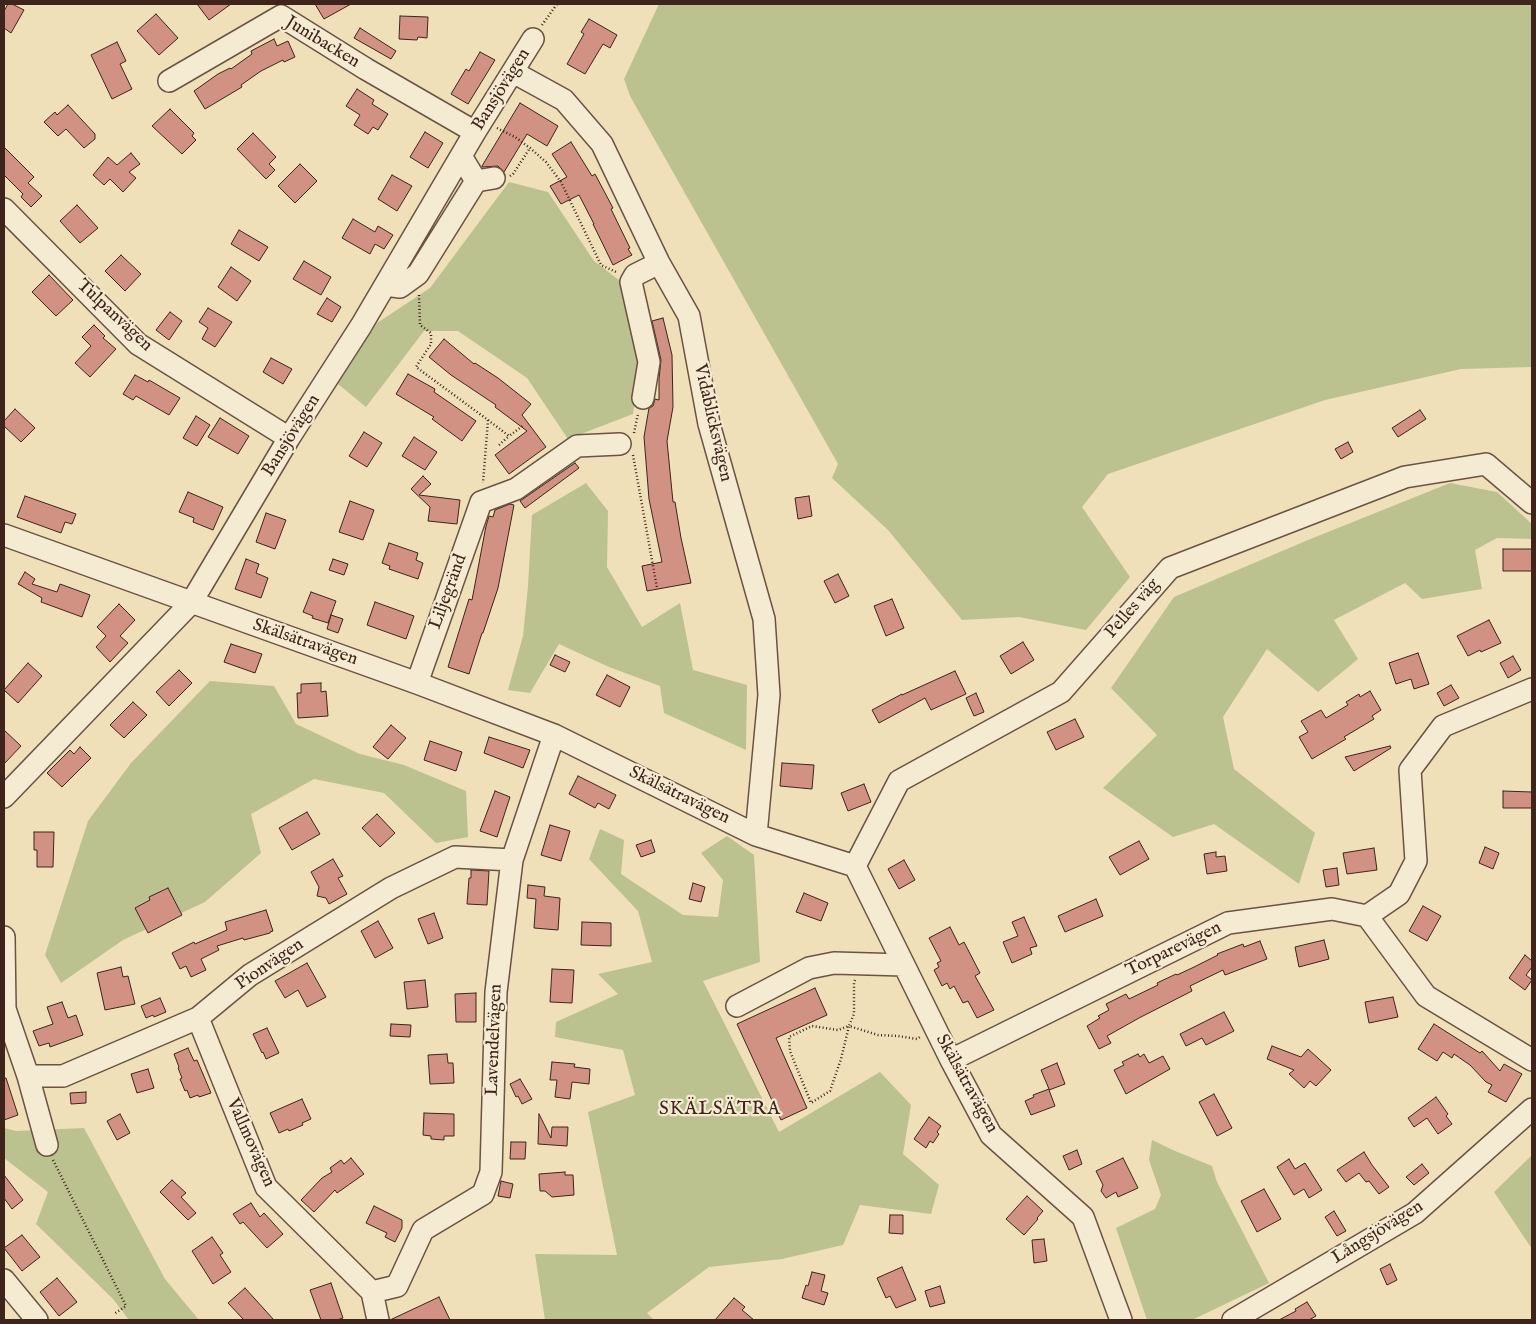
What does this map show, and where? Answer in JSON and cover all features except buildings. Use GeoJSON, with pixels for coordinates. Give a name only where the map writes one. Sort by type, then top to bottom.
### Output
{"type":"FeatureCollection","features":[{"type":"Feature","properties":{"kind":"street","name":"Junibacken"},"geometry":{"type":"LineString","coordinates":[[169,81],[281,16],[366,69],[475,132]]}},
{"type":"Feature","properties":{"kind":"street","name":"Bansjövägen"},"geometry":{"type":"LineString","coordinates":[[4,797],[191,603],[289,438],[361,326],[475,132],[533,39]]}},
{"type":"Feature","properties":{"kind":"street","name":"Vidablicksvägen"},"geometry":{"type":"LineString","coordinates":[[513,72],[564,100],[602,144],[659,263],[689,316],[709,424],[764,619],[769,695],[756,835]]}},
{"type":"Feature","properties":{"kind":"street"},"geometry":{"type":"LineString","coordinates":[[386,284],[400,287],[418,274],[493,179],[461,156]]}},
{"type":"Feature","properties":{"kind":"street","name":"Tulpanvägen"},"geometry":{"type":"LineString","coordinates":[[4,210],[138,344],[289,438]]}},
{"type":"Feature","properties":{"kind":"street"},"geometry":{"type":"LineString","coordinates":[[643,398],[649,362],[632,282],[635,275],[659,263]]}},
{"type":"Feature","properties":{"kind":"street"},"geometry":{"type":"LineString","coordinates":[[481,502],[516,490],[577,446],[629,445]]}},
{"type":"Feature","properties":{"kind":"street","name":"Pelles väg"},"geometry":{"type":"LineString","coordinates":[[854,866],[899,781],[1061,692],[1170,568],[1405,477],[1486,464],[1532,503]]}},
{"type":"Feature","properties":{"kind":"street","name":"Liljegränd"},"geometry":{"type":"LineString","coordinates":[[417,683],[481,502]]}},
{"type":"Feature","properties":{"kind":"street","name":"Skälsätravägen"},"geometry":{"type":"LineString","coordinates":[[4,535],[417,683],[554,735],[756,835],[854,866],[951,1060],[991,1134],[1083,1217],[1122,1320]]}},
{"type":"Feature","properties":{"kind":"street"},"geometry":{"type":"LineString","coordinates":[[1532,689],[1443,726],[1410,770],[1416,861],[1399,894],[1367,916],[1426,996],[1532,1060]]}},
{"type":"Feature","properties":{"kind":"street","name":"Lavendelvägen"},"geometry":{"type":"LineString","coordinates":[[372,1292],[397,1286],[422,1230],[482,1194],[491,1172],[496,992],[512,860],[554,735]]}},
{"type":"Feature","properties":{"kind":"street","name":"Pionvägen"},"geometry":{"type":"LineString","coordinates":[[28,1076],[63,1076],[198,1018],[250,975],[391,888],[455,857],[512,860]]}},
{"type":"Feature","properties":{"kind":"street","name":"Torparevägen"},"geometry":{"type":"LineString","coordinates":[[951,1060],[1228,923],[1332,909],[1367,916]]}},
{"type":"Feature","properties":{"kind":"street"},"geometry":{"type":"LineString","coordinates":[[4,938],[5,1009],[28,1076],[47,1145]]}},
{"type":"Feature","properties":{"kind":"street"},"geometry":{"type":"LineString","coordinates":[[737,1006],[809,968],[834,964],[904,965]]}},
{"type":"Feature","properties":{"kind":"street","name":"Vallmovägen"},"geometry":{"type":"LineString","coordinates":[[198,1018],[266,1187],[372,1292]]}},
{"type":"Feature","properties":{"kind":"street","name":"Långsjövägen"},"geometry":{"type":"LineString","coordinates":[[1233,1320],[1415,1214],[1532,1109]]}},
{"type":"Feature","properties":{"kind":"street"},"geometry":{"type":"LineString","coordinates":[[4,1280],[37,1320]]}},
{"type":"Feature","properties":{"kind":"street"},"geometry":{"type":"LineString","coordinates":[[372,1292],[378,1320]]}},
{"type":"Feature","properties":{"kind":"path"},"geometry":{"type":"LineString","coordinates":[[533,39],[557,4]]}},
{"type":"Feature","properties":{"kind":"path"},"geometry":{"type":"LineString","coordinates":[[502,131],[515,137],[530,148],[546,162],[561,182],[600,266],[612,270],[632,282]]}},
{"type":"Feature","properties":{"kind":"path"},"geometry":{"type":"LineString","coordinates":[[493,179],[514,174],[530,148]]}},
{"type":"Feature","properties":{"kind":"path"},"geometry":{"type":"LineString","coordinates":[[418,274],[420,325],[431,333],[431,344],[416,367],[509,436]]}},
{"type":"Feature","properties":{"kind":"path"},"geometry":{"type":"LineString","coordinates":[[643,398],[629,445],[657,588]]}},
{"type":"Feature","properties":{"kind":"path"},"geometry":{"type":"LineString","coordinates":[[481,502],[488,420]]}},
{"type":"Feature","properties":{"kind":"path"},"geometry":{"type":"LineString","coordinates":[[499,445],[524,424]]}},
{"type":"Feature","properties":{"kind":"path"},"geometry":{"type":"LineString","coordinates":[[870,965],[854,982],[854,1014],[849,1026],[841,1059],[830,1091],[811,1103],[790,1051],[789,1037],[812,1026],[838,1030],[849,1026],[878,1035],[917,1039],[936,1028]]}},
{"type":"Feature","properties":{"kind":"path"},"geometry":{"type":"LineString","coordinates":[[47,1145],[126,1306],[114,1314]]}},
{"type":"Feature","properties":{"kind":"green space"},"geometry":{"type":"Polygon","coordinates":[[[659,4],[1532,4],[1532,367],[1461,369],[1325,400],[1108,474],[1082,507],[1130,577],[1086,630],[1019,617],[962,620],[888,530],[832,478],[838,464],[630,96],[624,79],[659,4]]]}},
{"type":"Feature","properties":{"kind":"green space"},"geometry":{"type":"Polygon","coordinates":[[[509,182],[548,192],[594,261],[623,283],[639,364],[633,414],[568,439],[527,378],[458,331],[424,331],[366,407],[338,384],[377,323],[430,288],[509,182]]]}},
{"type":"Feature","properties":{"kind":"green space"},"geometry":{"type":"Polygon","coordinates":[[[586,483],[608,511],[607,567],[642,627],[680,603],[693,670],[747,685],[746,750],[664,713],[660,686],[609,667],[559,644],[530,693],[508,690],[523,636],[532,515],[586,483]]]}},
{"type":"Feature","properties":{"kind":"green space"},"geometry":{"type":"Polygon","coordinates":[[[1450,483],[1497,492],[1532,524],[1532,539],[1497,538],[1475,550],[1482,589],[1422,599],[1405,583],[1334,620],[1358,659],[1318,692],[1267,649],[1223,717],[1234,769],[1315,833],[1299,884],[1214,824],[1173,837],[1103,788],[1157,735],[1111,688],[1174,597],[1308,540],[1450,483]]]}},
{"type":"Feature","properties":{"kind":"green space"},"geometry":{"type":"Polygon","coordinates":[[[210,681],[274,686],[296,724],[360,754],[404,765],[466,791],[468,837],[436,843],[384,793],[314,779],[251,814],[261,853],[205,902],[123,940],[61,983],[45,955],[88,821],[131,763],[210,681]]]}},
{"type":"Feature","properties":{"kind":"green space"},"geometry":{"type":"Polygon","coordinates":[[[600,829],[624,840],[621,874],[683,915],[718,917],[723,880],[701,853],[727,836],[754,855],[760,962],[703,981],[779,1132],[880,1072],[911,1105],[903,1154],[939,1185],[931,1214],[860,1205],[843,1245],[782,1259],[709,1267],[647,1313],[654,1320],[545,1320],[535,1254],[617,1255],[588,1112],[635,1095],[623,1050],[555,1037],[556,1022],[618,994],[598,974],[652,962],[638,911],[589,859],[600,829]]]}},
{"type":"Feature","properties":{"kind":"green space"},"geometry":{"type":"Polygon","coordinates":[[[4,1128],[16,1131],[84,1128],[165,1279],[199,1320],[129,1320],[113,1299],[36,1224],[48,1192],[4,1158],[4,1128]]]}},
{"type":"Feature","properties":{"kind":"green space"},"geometry":{"type":"Polygon","coordinates":[[[1152,1140],[1212,1166],[1217,1182],[1269,1283],[1192,1320],[1147,1320],[1116,1228],[1155,1209],[1161,1195],[1149,1160],[1152,1140]]]}},
{"type":"Feature","properties":{"kind":"green space"},"geometry":{"type":"Polygon","coordinates":[[[1532,1155],[1532,1249],[1494,1192],[1532,1155]]]}},
{"type":"Feature","properties":{"kind":"district","name":"SKÄLSÄTRA"},"geometry":{"type":"Point","coordinates":[720,1110]}}]}
